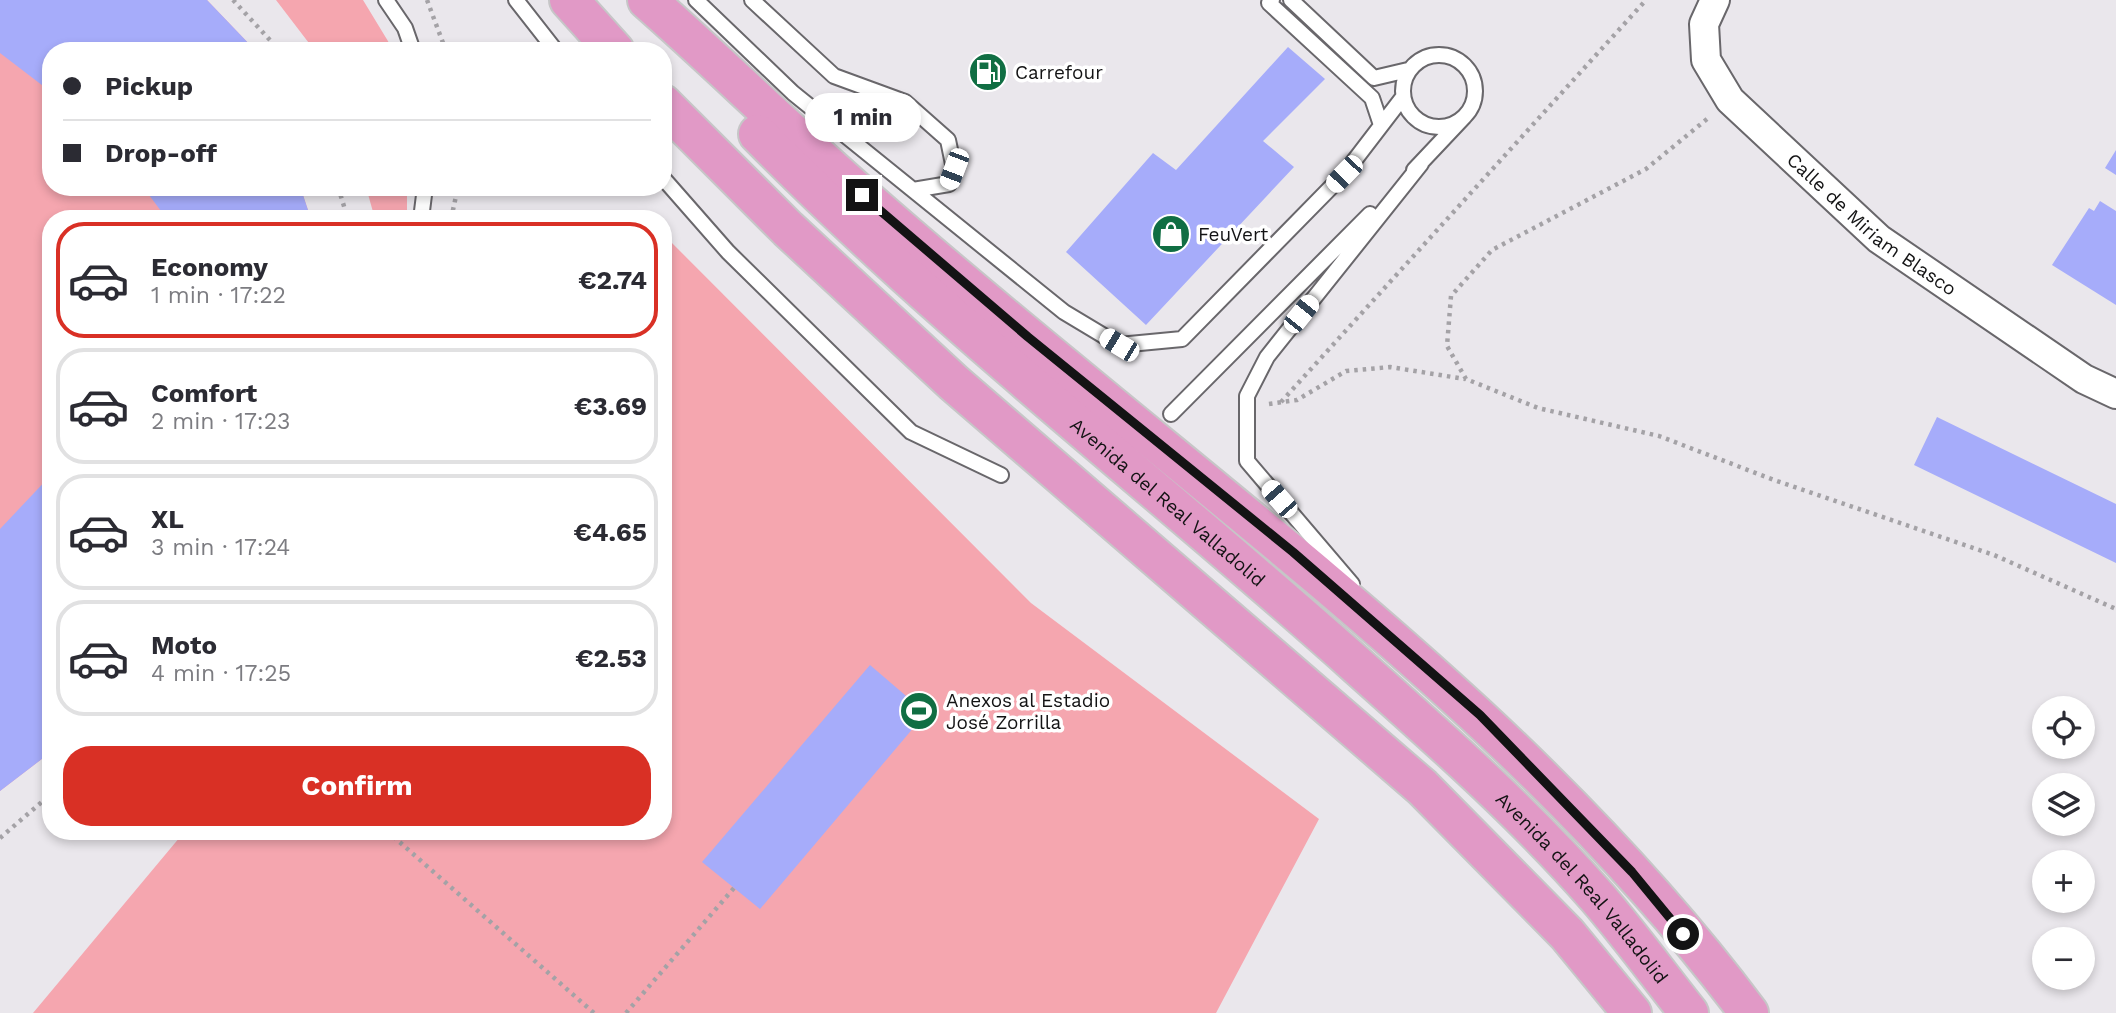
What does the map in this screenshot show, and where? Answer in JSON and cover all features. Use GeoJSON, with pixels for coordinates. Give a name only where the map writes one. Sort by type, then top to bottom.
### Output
{"type":"FeatureCollection","features":[{"type":"Feature","properties":{"kind":"highway"},"geometry":{"type":"LineString","coordinates":[[569,0],[607,42]]}},
{"type":"Feature","properties":{"kind":"highway","name":"Avenida del Real Valladolid"},"geometry":{"type":"LineString","coordinates":[[638,0],[701,76],[807,183],[973,338],[1286,602],[1456,754],[1597,897],[1689,1013]]}},
{"type":"Feature","properties":{"kind":"highway"},"geometry":{"type":"LineString","coordinates":[[648,0],[842,178],[1028,337],[1293,552],[1480,715],[1632,872],[1749,1013]]}},
{"type":"Feature","properties":{"kind":"highway","name":"Avenida del Real Valladolid"},"geometry":{"type":"LineString","coordinates":[[672,113],[788,229],[954,383],[1422,787],[1567,934],[1632,1013]]}},
{"type":"Feature","properties":{"kind":"street","name":"Calle de Miriam Blasco"},"geometry":{"type":"LineString","coordinates":[[1715,0],[1704,24],[1706,60],[1730,100],[1879,239],[2084,379],[2116,394]]}},
{"type":"Feature","properties":{"kind":"lane"},"geometry":{"type":"LineString","coordinates":[[386,0],[405,28],[410,42]]}},
{"type":"Feature","properties":{"kind":"lane"},"geometry":{"type":"LineString","coordinates":[[516,0],[549,42]]}},
{"type":"Feature","properties":{"kind":"lane"},"geometry":{"type":"LineString","coordinates":[[696,0],[793,93],[1064,312],[1119,345],[1182,339],[1344,174],[1403,97],[1408,70]]}},
{"type":"Feature","properties":{"kind":"lane"},"geometry":{"type":"LineString","coordinates":[[752,0],[834,76],[905,102],[948,140],[954,169],[949,184],[913,190]]}},
{"type":"Feature","properties":{"kind":"lane"},"geometry":{"type":"LineString","coordinates":[[1171,414],[1421,164],[1471,108],[1475,88],[1470,72],[1452,57],[1427,56],[1408,70],[1374,78],[1291,0]]}},
{"type":"Feature","properties":{"kind":"lane"},"geometry":{"type":"LineString","coordinates":[[1270,2],[1372,98],[1381,125]]}},
{"type":"Feature","properties":{"kind":"lane"},"geometry":{"type":"LineString","coordinates":[[1403,97],[1407,108],[1423,124],[1445,127],[1464,117]]}},
{"type":"Feature","properties":{"kind":"lane"},"geometry":{"type":"LineString","coordinates":[[1421,164],[1267,357],[1247,396],[1247,461],[1360,592],[1480,715]]}},
{"type":"Feature","properties":{"kind":"lane"},"geometry":{"type":"LineString","coordinates":[[672,188],[728,252],[911,432],[1002,475]]}},
{"type":"Feature","properties":{"kind":"path"},"geometry":{"type":"LineString","coordinates":[[233,0],[272,42]]}},
{"type":"Feature","properties":{"kind":"path"},"geometry":{"type":"LineString","coordinates":[[427,0],[443,42]]}},
{"type":"Feature","properties":{"kind":"path"},"geometry":{"type":"LineString","coordinates":[[1281,402],[1646,0]]}},
{"type":"Feature","properties":{"kind":"path"},"geometry":{"type":"LineString","coordinates":[[1466,379],[1447,346],[1451,296],[1492,250],[1646,169],[1730,100]]}},
{"type":"Feature","properties":{"kind":"path"},"geometry":{"type":"LineString","coordinates":[[1248,407],[1297,400],[1346,371],[1390,367],[1466,379],[1538,408],[1659,436],[1774,480],[1994,555],[2116,609]]}},
{"type":"Feature","properties":{"kind":"path"},"geometry":{"type":"LineString","coordinates":[[0,838],[42,802]]}},
{"type":"Feature","properties":{"kind":"path"},"geometry":{"type":"LineString","coordinates":[[397,840],[594,1013]]}},
{"type":"Feature","properties":{"kind":"path"},"geometry":{"type":"LineString","coordinates":[[625,1013],[734,888]]}},
{"type":"Feature","properties":{"kind":"shaded area"},"geometry":{"type":"Polygon","coordinates":[[[0,0],[207,0],[247,42],[42,42],[42,196],[303,196],[308,210],[42,210],[42,759],[0,791],[0,0]]]}},
{"type":"Feature","properties":{"kind":"shaded area"},"geometry":{"type":"Polygon","coordinates":[[[276,0],[363,0],[389,42],[308,42],[276,0]]]}},
{"type":"Feature","properties":{"kind":"shaded area"},"geometry":{"type":"Polygon","coordinates":[[[369,196],[407,196],[407,210],[372,210],[369,196]]]}},
{"type":"Feature","properties":{"kind":"shaded area","name":"Anexos al Estadio José Zorrilla"},"geometry":{"type":"Polygon","coordinates":[[[672,243],[1031,603],[1319,819],[1216,1013],[33,1013],[177,840],[672,840],[672,243]]]}},
{"type":"Feature","properties":{"kind":"building"},"geometry":{"type":"Polygon","coordinates":[[[0,0],[207,0],[247,42],[42,42],[42,85],[0,53],[0,0]]]}},
{"type":"Feature","properties":{"kind":"building"},"geometry":{"type":"Polygon","coordinates":[[[1288,47],[1325,79],[1263,141],[1294,167],[1146,325],[1066,252],[1153,153],[1176,170],[1288,47]]]}},
{"type":"Feature","properties":{"kind":"building"},"geometry":{"type":"Polygon","coordinates":[[[2116,150],[2116,175],[2105,168],[2116,150]]]}},
{"type":"Feature","properties":{"kind":"building"},"geometry":{"type":"Polygon","coordinates":[[[150,196],[303,196],[308,210],[160,210],[150,196]]]}},
{"type":"Feature","properties":{"kind":"building"},"geometry":{"type":"Polygon","coordinates":[[[2100,201],[2116,211],[2116,305],[2052,265],[2089,208],[2094,211],[2100,201]]]}},
{"type":"Feature","properties":{"kind":"building"},"geometry":{"type":"Polygon","coordinates":[[[1937,417],[2116,504],[2116,563],[1914,465],[1937,417]]]}},
{"type":"Feature","properties":{"kind":"building"},"geometry":{"type":"Polygon","coordinates":[[[42,485],[42,759],[0,791],[0,529],[42,485]]]}},
{"type":"Feature","properties":{"kind":"building"},"geometry":{"type":"Polygon","coordinates":[[[870,665],[926,713],[760,909],[702,862],[870,665]]]}},
{"type":"Feature","properties":{"kind":"place","name":"Carrefour"},"geometry":{"type":"Point","coordinates":[988,72]}},
{"type":"Feature","properties":{"kind":"place","name":"FeuVert"},"geometry":{"type":"Point","coordinates":[1171,234]}},
{"type":"Feature","properties":{"kind":"place","name":"Anexos al Estadio José Zorrilla"},"geometry":{"type":"Point","coordinates":[919,711]}},
{"type":"Feature","properties":{"kind":"route"},"geometry":{"type":"LineString","coordinates":[[862,195],[1028,337],[1293,552],[1480,715],[1632,872],[1683,934]]}}]}
